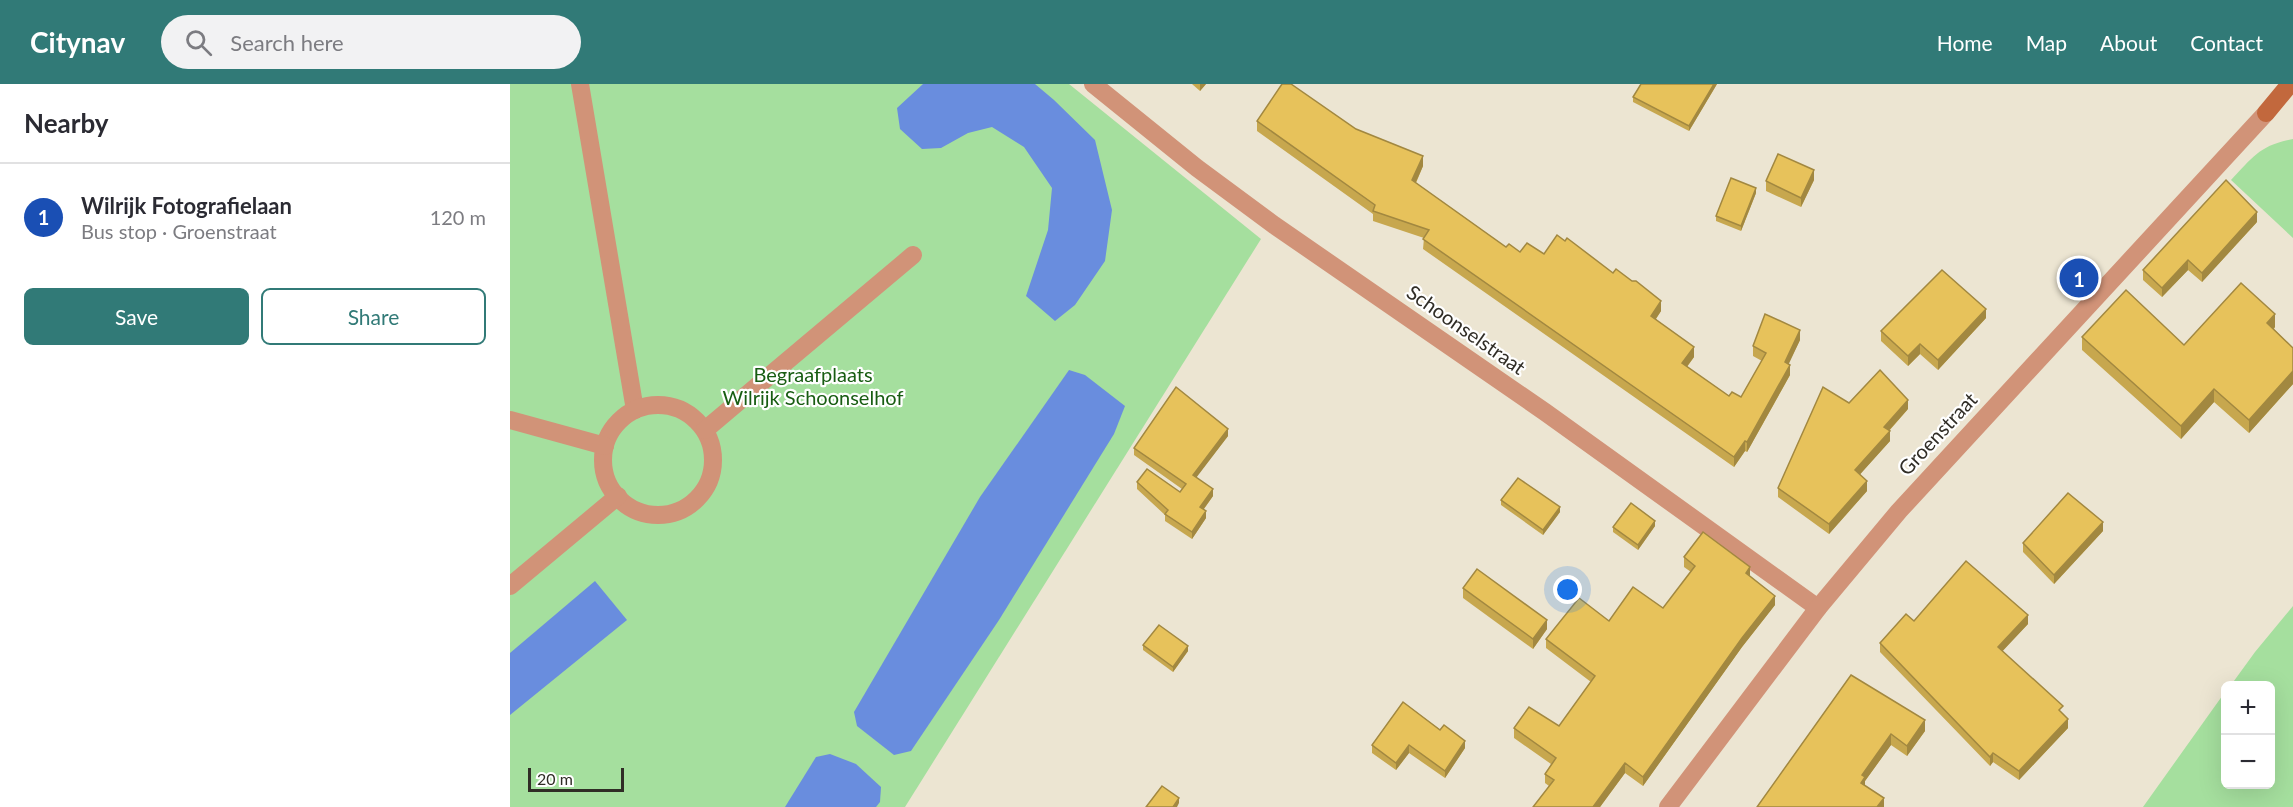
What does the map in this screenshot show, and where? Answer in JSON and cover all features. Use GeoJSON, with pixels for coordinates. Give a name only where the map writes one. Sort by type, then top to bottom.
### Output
{"type":"FeatureCollection","features":[{"type":"Feature","properties":{"kind":"street"},"geometry":{"type":"LineString","coordinates":[[580,84],[634,410]]}},
{"type":"Feature","properties":{"kind":"street","name":"Schoonselstraat"},"geometry":{"type":"LineString","coordinates":[[1093,84],[1197,168],[1274,225],[1545,412],[1818,608]]}},
{"type":"Feature","properties":{"kind":"street","name":"Groenstraat"},"geometry":{"type":"LineString","coordinates":[[1668,807],[1818,608],[1899,511],[2266,113],[2290,84]]}},
{"type":"Feature","properties":{"kind":"street"},"geometry":{"type":"LineString","coordinates":[[705,430],[913,255]]}},
{"type":"Feature","properties":{"kind":"street"},"geometry":{"type":"LineString","coordinates":[[653,405],[672,406],[688,413],[705,430],[713,454],[713,466],[708,484],[697,499],[683,509],[664,514],[645,513],[630,506],[609,484],[604,465],[605,446],[613,429],[634,410],[653,405]]}},
{"type":"Feature","properties":{"kind":"street"},"geometry":{"type":"LineString","coordinates":[[510,420],[605,446]]}},
{"type":"Feature","properties":{"kind":"street"},"geometry":{"type":"LineString","coordinates":[[510,586],[618,496]]}},
{"type":"Feature","properties":{"kind":"green space","name":"Begraafplaats Wilrijk Schoonselhof"},"geometry":{"type":"Polygon","coordinates":[[[510,84],[1069,84],[1261,239],[905,807],[510,807],[510,84]]]}},
{"type":"Feature","properties":{"kind":"green space"},"geometry":{"type":"Polygon","coordinates":[[[2293,139],[2293,238],[2231,180],[2258,153],[2272,145],[2293,139]]]}},
{"type":"Feature","properties":{"kind":"green space"},"geometry":{"type":"Polygon","coordinates":[[[2293,606],[2293,807],[2143,807],[2221,698],[2221,789],[2275,789],[2275,681],[2234,681],[2293,606]]]}},
{"type":"Feature","properties":{"kind":"water"},"geometry":{"type":"Polygon","coordinates":[[[923,84],[1035,84],[1095,140],[1112,210],[1105,261],[1075,305],[1055,321],[1026,296],[1048,230],[1052,188],[1024,147],[992,127],[968,133],[941,148],[922,149],[900,129],[897,108],[923,84]]]}},
{"type":"Feature","properties":{"kind":"water"},"geometry":{"type":"Polygon","coordinates":[[[1069,370],[1085,375],[1125,406],[1114,434],[999,620],[911,751],[894,755],[857,726],[854,712],[980,497],[1069,370]]]}},
{"type":"Feature","properties":{"kind":"water"},"geometry":{"type":"Polygon","coordinates":[[[595,581],[627,620],[510,715],[510,653],[595,581]]]}},
{"type":"Feature","properties":{"kind":"water"},"geometry":{"type":"Polygon","coordinates":[[[830,754],[856,764],[881,787],[880,802],[876,807],[785,807],[816,757],[830,754]]]}},
{"type":"Feature","properties":{"kind":"building"},"geometry":{"type":"Polygon","coordinates":[[[1282,84],[1291,84],[1356,129],[1423,156],[1412,180],[1506,247],[1509,244],[1520,252],[1527,243],[1544,254],[1557,235],[1565,241],[1567,238],[1613,273],[1616,269],[1632,281],[1636,281],[1661,301],[1651,316],[1694,347],[1682,363],[1729,396],[1732,392],[1741,397],[1766,353],[1753,346],[1765,314],[1800,330],[1785,362],[1790,365],[1747,442],[1745,441],[1734,457],[1423,239],[1429,230],[1373,211],[1375,205],[1257,121],[1282,84]]]}},
{"type":"Feature","properties":{"kind":"building"},"geometry":{"type":"Polygon","coordinates":[[[1641,84],[1714,84],[1689,126],[1633,97],[1641,84]]]}},
{"type":"Feature","properties":{"kind":"building"},"geometry":{"type":"Polygon","coordinates":[[[1778,154],[1814,170],[1801,198],[1766,181],[1778,154]]]}},
{"type":"Feature","properties":{"kind":"building"},"geometry":{"type":"Polygon","coordinates":[[[1731,178],[1756,188],[1741,226],[1716,216],[1731,178]]]}},
{"type":"Feature","properties":{"kind":"building"},"geometry":{"type":"Polygon","coordinates":[[[2226,180],[2257,212],[2202,273],[2188,260],[2162,288],[2143,270],[2226,180]]]}},
{"type":"Feature","properties":{"kind":"building"},"geometry":{"type":"Polygon","coordinates":[[[1942,270],[1986,309],[1938,360],[1920,344],[1908,356],[1881,331],[1942,270]]]}},
{"type":"Feature","properties":{"kind":"building"},"geometry":{"type":"Polygon","coordinates":[[[2241,283],[2275,314],[2267,323],[2293,348],[2293,371],[2249,420],[2214,389],[2181,426],[2082,337],[2126,290],[2184,345],[2241,283]]]}},
{"type":"Feature","properties":{"kind":"building"},"geometry":{"type":"Polygon","coordinates":[[[1880,370],[1908,400],[1884,427],[1890,431],[1855,470],[1867,481],[1829,524],[1778,488],[1823,387],[1849,403],[1880,370]]]}},
{"type":"Feature","properties":{"kind":"building"},"geometry":{"type":"Polygon","coordinates":[[[1176,387],[1228,429],[1193,475],[1213,489],[1200,507],[1206,511],[1192,532],[1165,514],[1168,510],[1137,482],[1147,469],[1180,492],[1186,484],[1134,448],[1176,387]]]}},
{"type":"Feature","properties":{"kind":"building"},"geometry":{"type":"Polygon","coordinates":[[[1518,478],[1560,507],[1543,530],[1501,500],[1518,478]]]}},
{"type":"Feature","properties":{"kind":"building"},"geometry":{"type":"Polygon","coordinates":[[[2068,493],[2103,522],[2054,575],[2023,543],[2068,493]]]}},
{"type":"Feature","properties":{"kind":"building"},"geometry":{"type":"Polygon","coordinates":[[[1631,503],[1655,521],[1638,545],[1613,527],[1631,503]]]}},
{"type":"Feature","properties":{"kind":"building"},"geometry":{"type":"Polygon","coordinates":[[[1703,532],[1750,567],[1746,573],[1775,596],[1742,638],[1643,777],[1625,763],[1593,807],[1533,807],[1554,780],[1545,774],[1556,758],[1514,728],[1529,707],[1559,726],[1595,676],[1546,639],[1579,598],[1609,621],[1633,587],[1663,608],[1695,566],[1684,557],[1703,532]]]}},
{"type":"Feature","properties":{"kind":"building"},"geometry":{"type":"Polygon","coordinates":[[[1966,561],[2028,615],[1998,647],[2063,706],[2059,710],[2068,719],[2019,771],[1993,753],[1990,757],[1880,643],[1906,614],[1914,621],[1966,561]]]}},
{"type":"Feature","properties":{"kind":"building"},"geometry":{"type":"Polygon","coordinates":[[[1477,569],[1547,620],[1533,639],[1463,588],[1477,569]]]}},
{"type":"Feature","properties":{"kind":"building"},"geometry":{"type":"Polygon","coordinates":[[[1159,625],[1188,646],[1173,667],[1143,645],[1159,625]]]}},
{"type":"Feature","properties":{"kind":"building"},"geometry":{"type":"Polygon","coordinates":[[[1851,675],[1925,720],[1907,746],[1891,734],[1862,775],[1865,777],[1861,783],[1884,798],[1877,807],[1757,807],[1851,675]]]}},
{"type":"Feature","properties":{"kind":"building"},"geometry":{"type":"Polygon","coordinates":[[[1403,702],[1440,730],[1444,725],[1465,741],[1445,771],[1409,745],[1396,763],[1372,745],[1403,702]]]}},
{"type":"Feature","properties":{"kind":"building"},"geometry":{"type":"Polygon","coordinates":[[[1162,786],[1179,798],[1173,807],[1146,807],[1162,786]]]}},
{"type":"Feature","properties":{"kind":"place","name":"Wilrijk Fotografielaan"},"geometry":{"type":"Point","coordinates":[2079,278]}}]}
